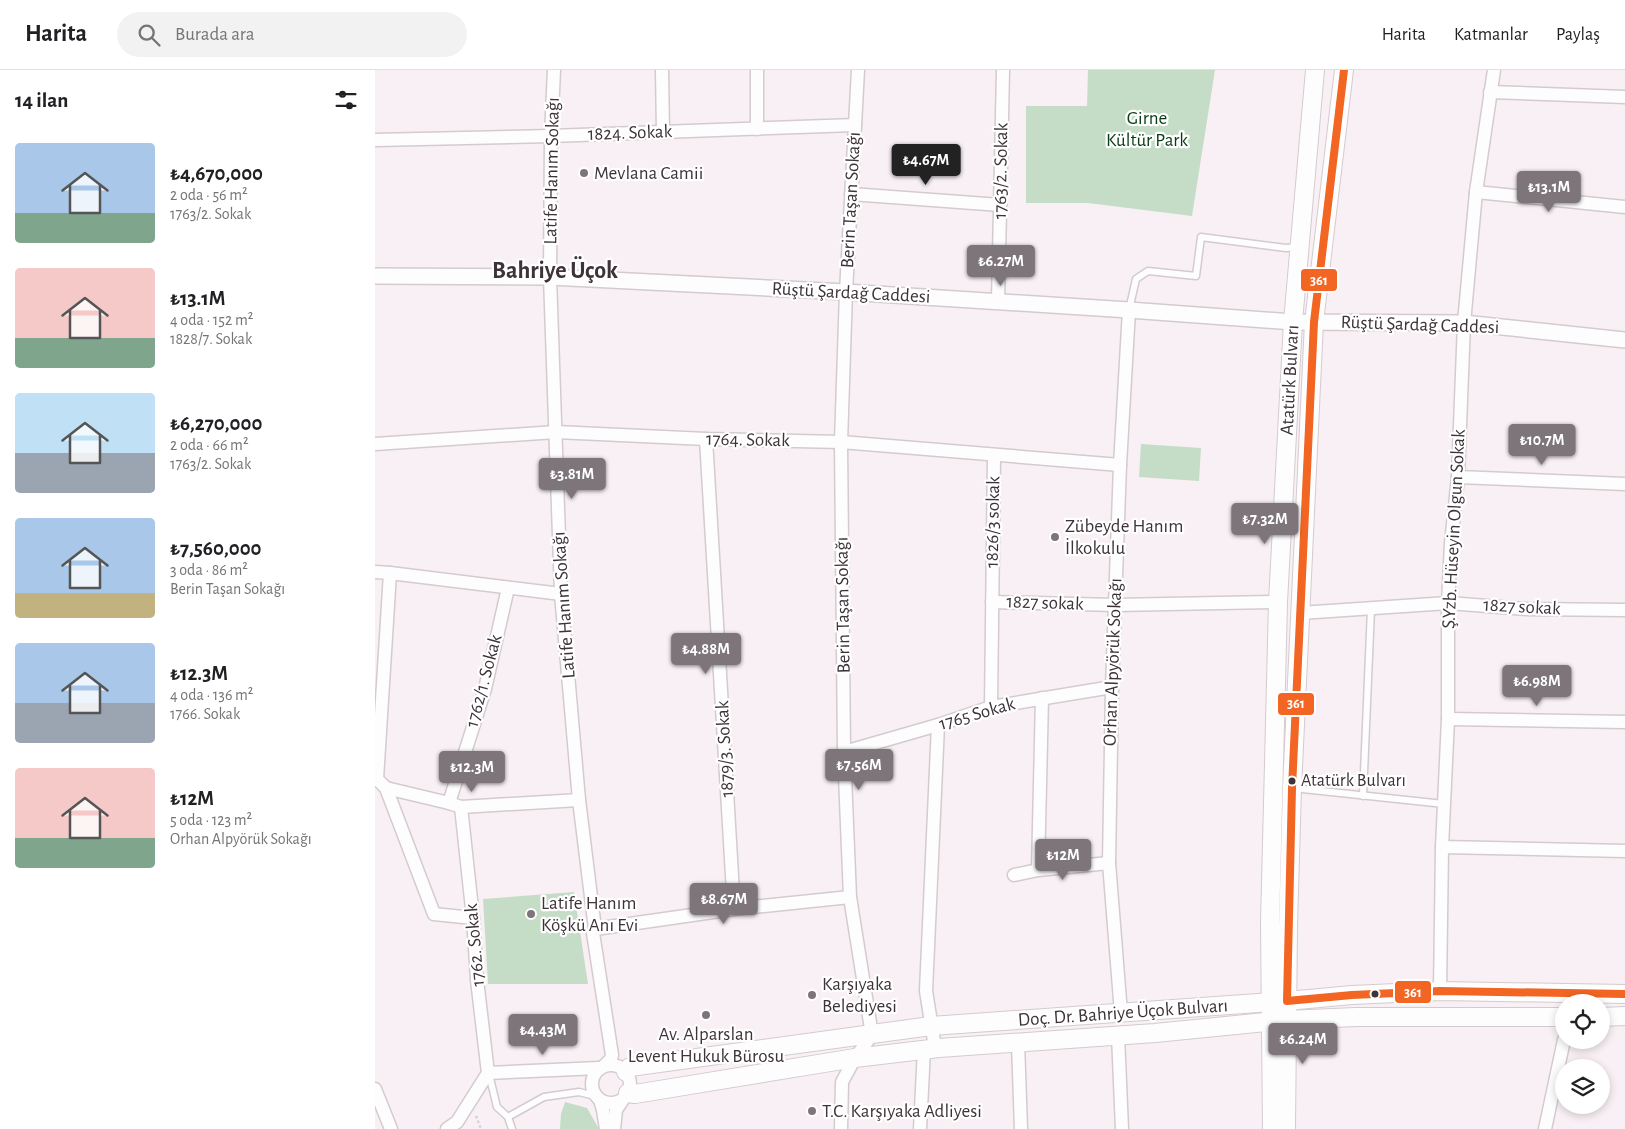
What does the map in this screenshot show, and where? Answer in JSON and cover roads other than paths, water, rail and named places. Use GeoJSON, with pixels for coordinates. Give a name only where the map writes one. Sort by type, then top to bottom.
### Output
{"type":"FeatureCollection","features":[{"type":"Feature","properties":{"kind":"main road","name":"Atatürk Bulvarı"},"geometry":{"type":"LineString","coordinates":[[1279,1002],[1270,924],[1278,602],[1293,322],[1315,70]]}},
{"type":"Feature","properties":{"kind":"main road","name":"Atatürk Bulvarı"},"geometry":{"type":"LineString","coordinates":[[1279,1002],[1292,788],[1313,322],[1344,70]]}},
{"type":"Feature","properties":{"kind":"main road","name":"Doç. Dr. Bahriye Üçok Bulvarı"},"geometry":{"type":"LineString","coordinates":[[624,1070],[630,1067],[931,1026],[1279,1002],[1352,994],[1440,991],[1625,994]]}},
{"type":"Feature","properties":{"kind":"main road"},"geometry":{"type":"LineString","coordinates":[[1272,1129],[1279,1002]]}},
{"type":"Feature","properties":{"kind":"main road"},"geometry":{"type":"LineString","coordinates":[[1610,1016],[1625,1016]]}},
{"type":"Feature","properties":{"kind":"main road","name":"Doç. Dr. Bahriye Üçok Bulvarı"},"geometry":{"type":"LineString","coordinates":[[626,1096],[855,1058],[931,1048],[1155,1033],[1279,1020],[1356,1017],[1555,1017]]}},
{"type":"Feature","properties":{"kind":"main road"},"geometry":{"type":"LineString","coordinates":[[1279,1020],[1286,1129]]}},
{"type":"Feature","properties":{"kind":"street","name":"Latife Hanım Sokağı"},"geometry":{"type":"LineString","coordinates":[[554,70],[551,136],[550,277],[561,594],[579,800],[595,930],[593,933],[612,1055],[611,1059],[601,1067]]}},
{"type":"Feature","properties":{"kind":"street"},"geometry":{"type":"LineString","coordinates":[[662,70],[663,132]]}},
{"type":"Feature","properties":{"kind":"street"},"geometry":{"type":"LineString","coordinates":[[757,70],[757,129]]}},
{"type":"Feature","properties":{"kind":"street","name":"Berin Taşan Sokağı"},"geometry":{"type":"LineString","coordinates":[[858,70],[846,292],[841,442],[844,752],[850,897],[872,1034]]}},
{"type":"Feature","properties":{"kind":"street","name":"1763/2. Sokak"},"geometry":{"type":"LineString","coordinates":[[998,302],[1003,70]]}},
{"type":"Feature","properties":{"kind":"street","name":"Ş.Yzb. Hüseyin Olgun Sokak"},"geometry":{"type":"LineString","coordinates":[[1440,991],[1442,847],[1448,719],[1448,603],[1451,543],[1458,476],[1464,323],[1476,192],[1494,70]]}},
{"type":"Feature","properties":{"kind":"street"},"geometry":{"type":"LineString","coordinates":[[1490,92],[1625,97]]}},
{"type":"Feature","properties":{"kind":"street","name":"1824. Sokak"},"geometry":{"type":"LineString","coordinates":[[375,140],[855,125]]}},
{"type":"Feature","properties":{"kind":"street"},"geometry":{"type":"LineString","coordinates":[[1476,192],[1625,207]]}},
{"type":"Feature","properties":{"kind":"street"},"geometry":{"type":"LineString","coordinates":[[851,194],[1000,205]]}},
{"type":"Feature","properties":{"kind":"street","name":"Rüştü Şardağ Caddesi"},"geometry":{"type":"LineString","coordinates":[[375,276],[550,277],[846,292],[1293,322],[1464,323],[1625,340]]}},
{"type":"Feature","properties":{"kind":"street","name":"Orhan Alpyörük Sokağı"},"geometry":{"type":"LineString","coordinates":[[1121,1013],[1109,863],[1111,687],[1120,465],[1129,310]]}},
{"type":"Feature","properties":{"kind":"street","name":"1764. Sokak"},"geometry":{"type":"LineString","coordinates":[[375,444],[556,432],[706,439],[841,442],[1120,465]]}},
{"type":"Feature","properties":{"kind":"street","name":"1879/3. Sokak"},"geometry":{"type":"LineString","coordinates":[[706,439],[735,910]]}},
{"type":"Feature","properties":{"kind":"street","name":"1826/3 sokak"},"geometry":{"type":"LineString","coordinates":[[991,707],[994,456]]}},
{"type":"Feature","properties":{"kind":"street"},"geometry":{"type":"LineString","coordinates":[[1458,476],[1625,484]]}},
{"type":"Feature","properties":{"kind":"street"},"geometry":{"type":"LineString","coordinates":[[375,572],[561,594]]}},
{"type":"Feature","properties":{"kind":"street"},"geometry":{"type":"LineString","coordinates":[[390,573],[379,782],[434,914],[473,918]]}},
{"type":"Feature","properties":{"kind":"street","name":"1762/1. Sokak"},"geometry":{"type":"LineString","coordinates":[[455,805],[485,689],[508,588]]}},
{"type":"Feature","properties":{"kind":"street","name":"1827 sokak"},"geometry":{"type":"LineString","coordinates":[[992,602],[1115,605],[1278,602]]}},
{"type":"Feature","properties":{"kind":"street","name":"1827 sokak"},"geometry":{"type":"LineString","coordinates":[[1300,613],[1448,603],[1527,609],[1625,610]]}},
{"type":"Feature","properties":{"kind":"street","name":"1765 Sokak"},"geometry":{"type":"LineString","coordinates":[[844,752],[938,725],[991,707],[1111,687]]}},
{"type":"Feature","properties":{"kind":"street"},"geometry":{"type":"LineString","coordinates":[[1038,870],[1042,698]]}},
{"type":"Feature","properties":{"kind":"street"},"geometry":{"type":"LineString","coordinates":[[1448,719],[1625,722]]}},
{"type":"Feature","properties":{"kind":"street"},"geometry":{"type":"LineString","coordinates":[[919,1129],[931,1048],[934,1041],[926,991],[938,725]]}},
{"type":"Feature","properties":{"kind":"street"},"geometry":{"type":"LineString","coordinates":[[379,782],[455,805],[579,800]]}},
{"type":"Feature","properties":{"kind":"street","name":"1762. Sokak"},"geometry":{"type":"LineString","coordinates":[[455,805],[473,918],[477,980],[488,1072]]}},
{"type":"Feature","properties":{"kind":"street"},"geometry":{"type":"LineString","coordinates":[[1442,847],[1625,851]]}},
{"type":"Feature","properties":{"kind":"street"},"geometry":{"type":"LineString","coordinates":[[1014,875],[1038,870],[1109,863]]}},
{"type":"Feature","properties":{"kind":"street"},"geometry":{"type":"LineString","coordinates":[[595,930],[735,910],[850,897]]}},
{"type":"Feature","properties":{"kind":"street","name":"Latife Hanım Sokağı"},"geometry":{"type":"LineString","coordinates":[[595,930],[599,934],[615,1044],[624,1070]]}},
{"type":"Feature","properties":{"kind":"street"},"geometry":{"type":"LineString","coordinates":[[841,1129],[842,1082],[855,1058],[872,1034]]}},
{"type":"Feature","properties":{"kind":"street"},"geometry":{"type":"LineString","coordinates":[[1119,1035],[1122,1129]]}},
{"type":"Feature","properties":{"kind":"street"},"geometry":{"type":"LineString","coordinates":[[1018,1043],[1021,1129]]}},
{"type":"Feature","properties":{"kind":"street"},"geometry":{"type":"LineString","coordinates":[[1545,1129],[1562,1049]]}},
{"type":"Feature","properties":{"kind":"street"},"geometry":{"type":"LineString","coordinates":[[447,1129],[457,1122],[488,1072],[601,1067],[610,1064],[624,1070],[630,1082],[626,1096],[616,1110],[614,1129]]}},
{"type":"Feature","properties":{"kind":"street"},"geometry":{"type":"LineString","coordinates":[[601,1067],[592,1079],[592,1090],[603,1110],[606,1129]]}},
{"type":"Feature","properties":{"kind":"street"},"geometry":{"type":"LineString","coordinates":[[375,1089],[391,1129]]}},
{"type":"Feature","properties":{"kind":"street"},"geometry":{"type":"LineString","coordinates":[[597,1098],[612,1103],[626,1096]]}},
{"type":"Feature","properties":{"kind":"lane"},"geometry":{"type":"LineString","coordinates":[[1129,310],[1135,279],[1148,271],[1196,276],[1201,237],[1286,248],[1299,247]]}},
{"type":"Feature","properties":{"kind":"lane"},"geometry":{"type":"LineString","coordinates":[[1363,796],[1371,609]]}},
{"type":"Feature","properties":{"kind":"lane"},"geometry":{"type":"LineString","coordinates":[[1292,788],[1444,804]]}},
{"type":"Feature","properties":{"kind":"lane"},"geometry":{"type":"LineString","coordinates":[[488,1072],[497,1107],[508,1118],[512,1129]]}},
{"type":"Feature","properties":{"kind":"lane"},"geometry":{"type":"LineString","coordinates":[[508,1118],[544,1097],[579,1092],[597,1098]]}},
{"type":"Feature","properties":{"kind":"place","name":"Mevlana Camii"},"geometry":{"type":"Point","coordinates":[584,173]}},
{"type":"Feature","properties":{"kind":"place","name":"Zübeyde Hanım İlkokulu"},"geometry":{"type":"Point","coordinates":[1055,537]}},
{"type":"Feature","properties":{"kind":"place","name":"Atatürk Bulvarı"},"geometry":{"type":"Point","coordinates":[1292,781]}},
{"type":"Feature","properties":{"kind":"place","name":"Latife Hanım Köşkü Anı Evi"},"geometry":{"type":"Point","coordinates":[531,914]}},
{"type":"Feature","properties":{"kind":"place","name":"Karşıyaka Belediyesi"},"geometry":{"type":"Point","coordinates":[812,995]}},
{"type":"Feature","properties":{"kind":"place","name":"Av. Alparslan Levent Hukuk Bürosu"},"geometry":{"type":"Point","coordinates":[706,1015]}},
{"type":"Feature","properties":{"kind":"place","name":"T.C. Karşıyaka Adliyesi"},"geometry":{"type":"Point","coordinates":[812,1111]}},
{"type":"Feature","properties":{"kind":"district","name":"Bahriye Üçok"},"geometry":{"type":"Point","coordinates":[555,271]}},
{"type":"Feature","properties":{"kind":"park label","name":"Girne Kültür Park"},"geometry":{"type":"Point","coordinates":[1147,129]}}]}
